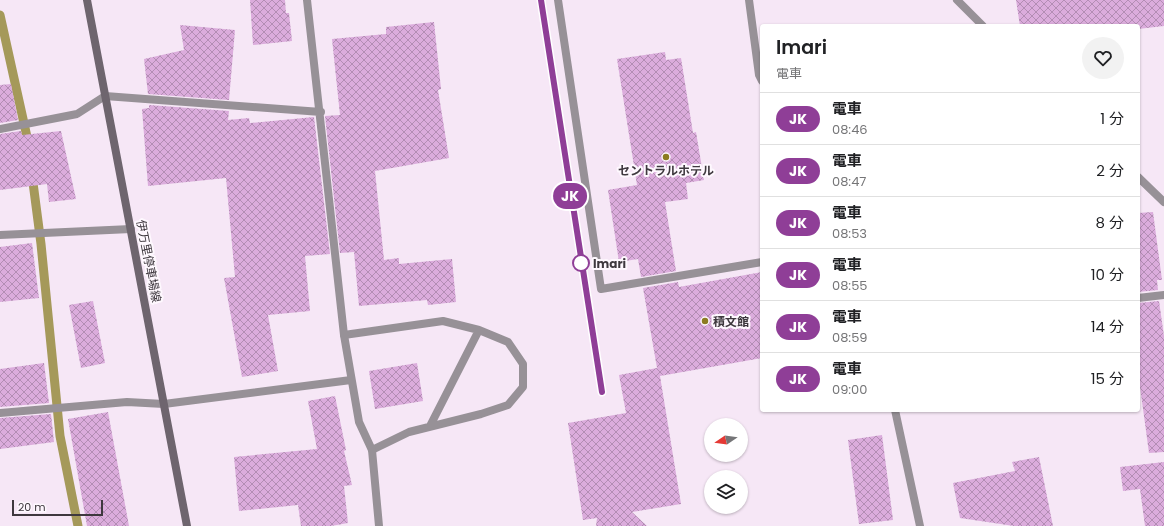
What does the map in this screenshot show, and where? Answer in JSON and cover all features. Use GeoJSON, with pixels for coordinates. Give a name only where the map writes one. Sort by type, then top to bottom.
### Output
{"type":"FeatureCollection","features":[{"type":"Feature","properties":{"kind":"main road","name":"伊万里停車場線"},"geometry":{"type":"LineString","coordinates":[[87,0],[187,526]]}},
{"type":"Feature","properties":{"kind":"street"},"geometry":{"type":"LineString","coordinates":[[306,0],[320,112],[344,336],[359,422],[372,450],[379,526]]}},
{"type":"Feature","properties":{"kind":"street"},"geometry":{"type":"LineString","coordinates":[[558,0],[601,289],[760,262]]}},
{"type":"Feature","properties":{"kind":"street"},"geometry":{"type":"LineString","coordinates":[[749,0],[760,77]]}},
{"type":"Feature","properties":{"kind":"street"},"geometry":{"type":"LineString","coordinates":[[956,0],[981,24]]}},
{"type":"Feature","properties":{"kind":"street"},"geometry":{"type":"LineString","coordinates":[[0,129],[77,114],[105,96],[320,112]]}},
{"type":"Feature","properties":{"kind":"street"},"geometry":{"type":"LineString","coordinates":[[1140,179],[1164,202]]}},
{"type":"Feature","properties":{"kind":"street"},"geometry":{"type":"LineString","coordinates":[[0,235],[130,229]]}},
{"type":"Feature","properties":{"kind":"street"},"geometry":{"type":"LineString","coordinates":[[1140,298],[1164,295]]}},
{"type":"Feature","properties":{"kind":"street"},"geometry":{"type":"LineString","coordinates":[[344,336],[443,321],[479,330],[508,342],[523,364],[523,387],[508,405],[481,414],[409,432],[372,450]]}},
{"type":"Feature","properties":{"kind":"street"},"geometry":{"type":"LineString","coordinates":[[430,426],[479,330]]}},
{"type":"Feature","properties":{"kind":"street"},"geometry":{"type":"LineString","coordinates":[[0,413],[127,402],[164,404],[351,380]]}},
{"type":"Feature","properties":{"kind":"street"},"geometry":{"type":"LineString","coordinates":[[895,412],[920,526]]}},
{"type":"Feature","properties":{"kind":"building"},"geometry":{"type":"Polygon","coordinates":[[[250,0],[285,0],[286,13],[289,13],[292,41],[253,45],[250,0]]]}},
{"type":"Feature","properties":{"kind":"building"},"geometry":{"type":"Polygon","coordinates":[[[1016,0],[1164,0],[1164,26],[1140,29],[1140,24],[1020,24],[1016,0]]]}},
{"type":"Feature","properties":{"kind":"building"},"geometry":{"type":"Polygon","coordinates":[[[434,22],[441,89],[438,90],[449,158],[375,171],[384,260],[399,258],[399,264],[452,259],[456,302],[428,305],[427,300],[359,306],[354,252],[340,253],[325,116],[340,115],[332,39],[386,34],[386,27],[434,22]]]}},
{"type":"Feature","properties":{"kind":"building"},"geometry":{"type":"Polygon","coordinates":[[[180,25],[235,30],[229,100],[148,94],[144,59],[184,50],[180,25]]]}},
{"type":"Feature","properties":{"kind":"building","name":"セントラルホテル"},"geometry":{"type":"Polygon","coordinates":[[[665,52],[666,60],[681,58],[693,133],[696,132],[704,180],[686,183],[688,199],[665,202],[676,271],[641,277],[638,259],[619,262],[608,190],[637,185],[617,59],[665,52]]]}},
{"type":"Feature","properties":{"kind":"building"},"geometry":{"type":"Polygon","coordinates":[[[11,84],[18,120],[0,123],[0,85],[11,84]]]}},
{"type":"Feature","properties":{"kind":"building"},"geometry":{"type":"Polygon","coordinates":[[[149,105],[229,111],[228,120],[249,118],[250,123],[314,117],[330,254],[305,256],[310,311],[268,315],[278,371],[242,377],[224,278],[235,277],[226,178],[148,186],[142,109],[149,108],[149,105]]]}},
{"type":"Feature","properties":{"kind":"building"},"geometry":{"type":"Polygon","coordinates":[[[21,131],[22,135],[61,131],[76,199],[49,202],[47,184],[0,190],[0,134],[21,131]]]}},
{"type":"Feature","properties":{"kind":"building"},"geometry":{"type":"Polygon","coordinates":[[[1153,212],[1162,280],[1157,280],[1158,290],[1140,292],[1140,213],[1153,212]]]}},
{"type":"Feature","properties":{"kind":"building"},"geometry":{"type":"Polygon","coordinates":[[[32,243],[39,298],[0,302],[0,247],[32,243]]]}},
{"type":"Feature","properties":{"kind":"building"},"geometry":{"type":"Polygon","coordinates":[[[760,272],[760,358],[660,376],[681,504],[632,512],[647,526],[596,526],[597,518],[583,520],[568,423],[626,413],[619,375],[657,368],[643,288],[678,282],[679,287],[760,272]]]}},
{"type":"Feature","properties":{"kind":"building"},"geometry":{"type":"Polygon","coordinates":[[[93,301],[105,363],[81,368],[69,305],[93,301]]]}},
{"type":"Feature","properties":{"kind":"building"},"geometry":{"type":"Polygon","coordinates":[[[1159,301],[1164,336],[1164,452],[1149,453],[1140,387],[1140,303],[1159,301]]]}},
{"type":"Feature","properties":{"kind":"building"},"geometry":{"type":"Polygon","coordinates":[[[44,363],[49,403],[0,407],[0,369],[44,363]]]}},
{"type":"Feature","properties":{"kind":"building"},"geometry":{"type":"Polygon","coordinates":[[[417,363],[423,401],[375,409],[369,371],[417,363]]]}},
{"type":"Feature","properties":{"kind":"building"},"geometry":{"type":"Polygon","coordinates":[[[335,396],[346,450],[344,451],[352,485],[344,486],[348,523],[331,526],[301,526],[298,505],[239,511],[234,457],[317,449],[308,401],[335,396]]]}},
{"type":"Feature","properties":{"kind":"building"},"geometry":{"type":"Polygon","coordinates":[[[108,412],[129,526],[87,526],[68,419],[108,412]]]}},
{"type":"Feature","properties":{"kind":"building"},"geometry":{"type":"Polygon","coordinates":[[[51,414],[54,442],[0,449],[0,418],[51,414]]]}},
{"type":"Feature","properties":{"kind":"building"},"geometry":{"type":"Polygon","coordinates":[[[882,435],[893,520],[859,524],[848,440],[882,435]]]}},
{"type":"Feature","properties":{"kind":"building"},"geometry":{"type":"Polygon","coordinates":[[[1039,457],[1053,526],[1014,526],[960,518],[953,483],[1015,471],[1012,462],[1039,457]]]}},
{"type":"Feature","properties":{"kind":"building"},"geometry":{"type":"Polygon","coordinates":[[[1164,462],[1164,526],[1145,526],[1140,489],[1123,491],[1120,467],[1164,462]]]}},
{"type":"Feature","properties":{"kind":"waterway"},"geometry":{"type":"LineString","coordinates":[[0,15],[29,146]]}},
{"type":"Feature","properties":{"kind":"waterway"},"geometry":{"type":"LineString","coordinates":[[32,175],[41,244],[60,436],[78,526]]}},
{"type":"Feature","properties":{"kind":"railway"},"geometry":{"type":"LineString","coordinates":[[541,0],[602,392]]}},
{"type":"Feature","properties":{"kind":"train","name":"JK"},"geometry":{"type":"LineString","coordinates":[[541,0],[548,56],[602,392]]}},
{"type":"Feature","properties":{"kind":"place","name":"セントラルホテル"},"geometry":{"type":"Point","coordinates":[666,157]}},
{"type":"Feature","properties":{"kind":"place","name":"Imari"},"geometry":{"type":"Point","coordinates":[581,263]}},
{"type":"Feature","properties":{"kind":"place","name":"積文館"},"geometry":{"type":"Point","coordinates":[705,321]}}]}
